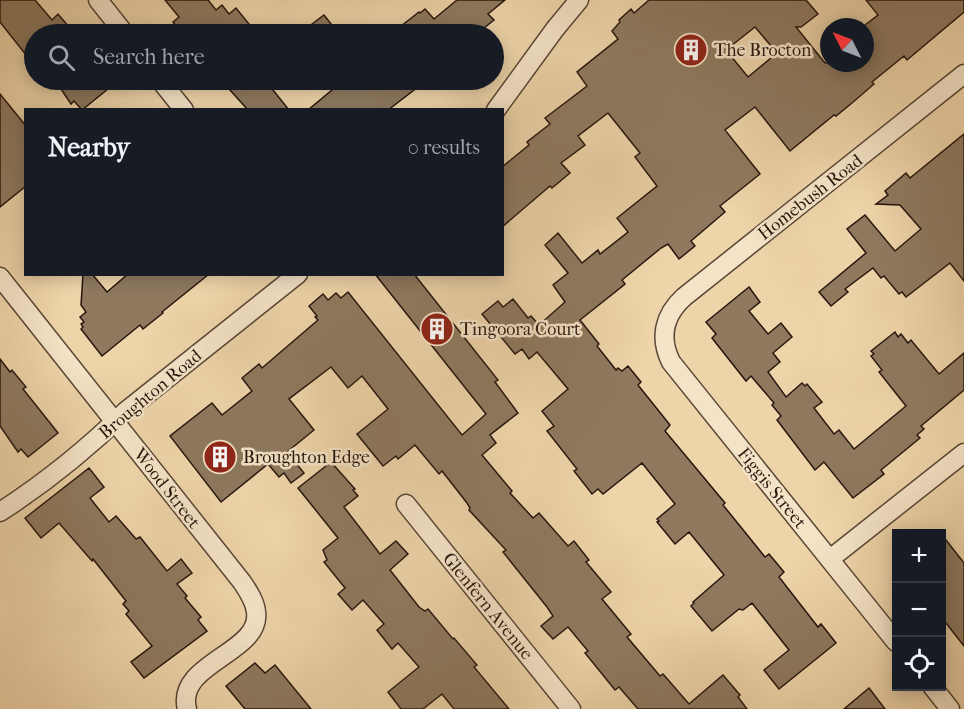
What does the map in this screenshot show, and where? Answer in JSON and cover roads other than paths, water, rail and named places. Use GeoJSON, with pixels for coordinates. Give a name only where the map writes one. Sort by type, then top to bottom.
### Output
{"type":"FeatureCollection","features":[{"type":"Feature","properties":{"kind":"street"},"geometry":{"type":"LineString","coordinates":[[98,0],[117,24]]}},
{"type":"Feature","properties":{"kind":"street"},"geometry":{"type":"LineString","coordinates":[[497,108],[579,0]]}},
{"type":"Feature","properties":{"kind":"street","name":"Homebush Road"},"geometry":{"type":"LineString","coordinates":[[665,326],[672,309],[684,297],[964,74]]}},
{"type":"Feature","properties":{"kind":"street"},"geometry":{"type":"LineString","coordinates":[[168,90],[182,108]]}},
{"type":"Feature","properties":{"kind":"street","name":"Broughton Road"},"geometry":{"type":"LineString","coordinates":[[0,512],[32,491],[131,407],[295,276]]}},
{"type":"Feature","properties":{"kind":"street","name":"Wood Street"},"geometry":{"type":"LineString","coordinates":[[0,277],[242,582],[256,608],[255,623],[251,632],[198,676],[190,686],[186,703]]}},
{"type":"Feature","properties":{"kind":"street","name":"Figgis Street"},"geometry":{"type":"LineString","coordinates":[[665,326],[664,341],[671,363],[893,637]]}},
{"type":"Feature","properties":{"kind":"street"},"geometry":{"type":"LineString","coordinates":[[830,560],[964,453]]}},
{"type":"Feature","properties":{"kind":"street","name":"Glenfern Avenue"},"geometry":{"type":"LineString","coordinates":[[406,504],[571,709]]}},
{"type":"Feature","properties":{"kind":"street"},"geometry":{"type":"LineString","coordinates":[[935,691],[950,709]]}},
{"type":"Feature","properties":{"kind":"place","name":"The Brocton"},"geometry":{"type":"Point","coordinates":[691,50]}},
{"type":"Feature","properties":{"kind":"place","name":"Tingoora Court"},"geometry":{"type":"Point","coordinates":[437,329]}},
{"type":"Feature","properties":{"kind":"place","name":"Broughton Edge"},"geometry":{"type":"Point","coordinates":[220,457]}}]}
